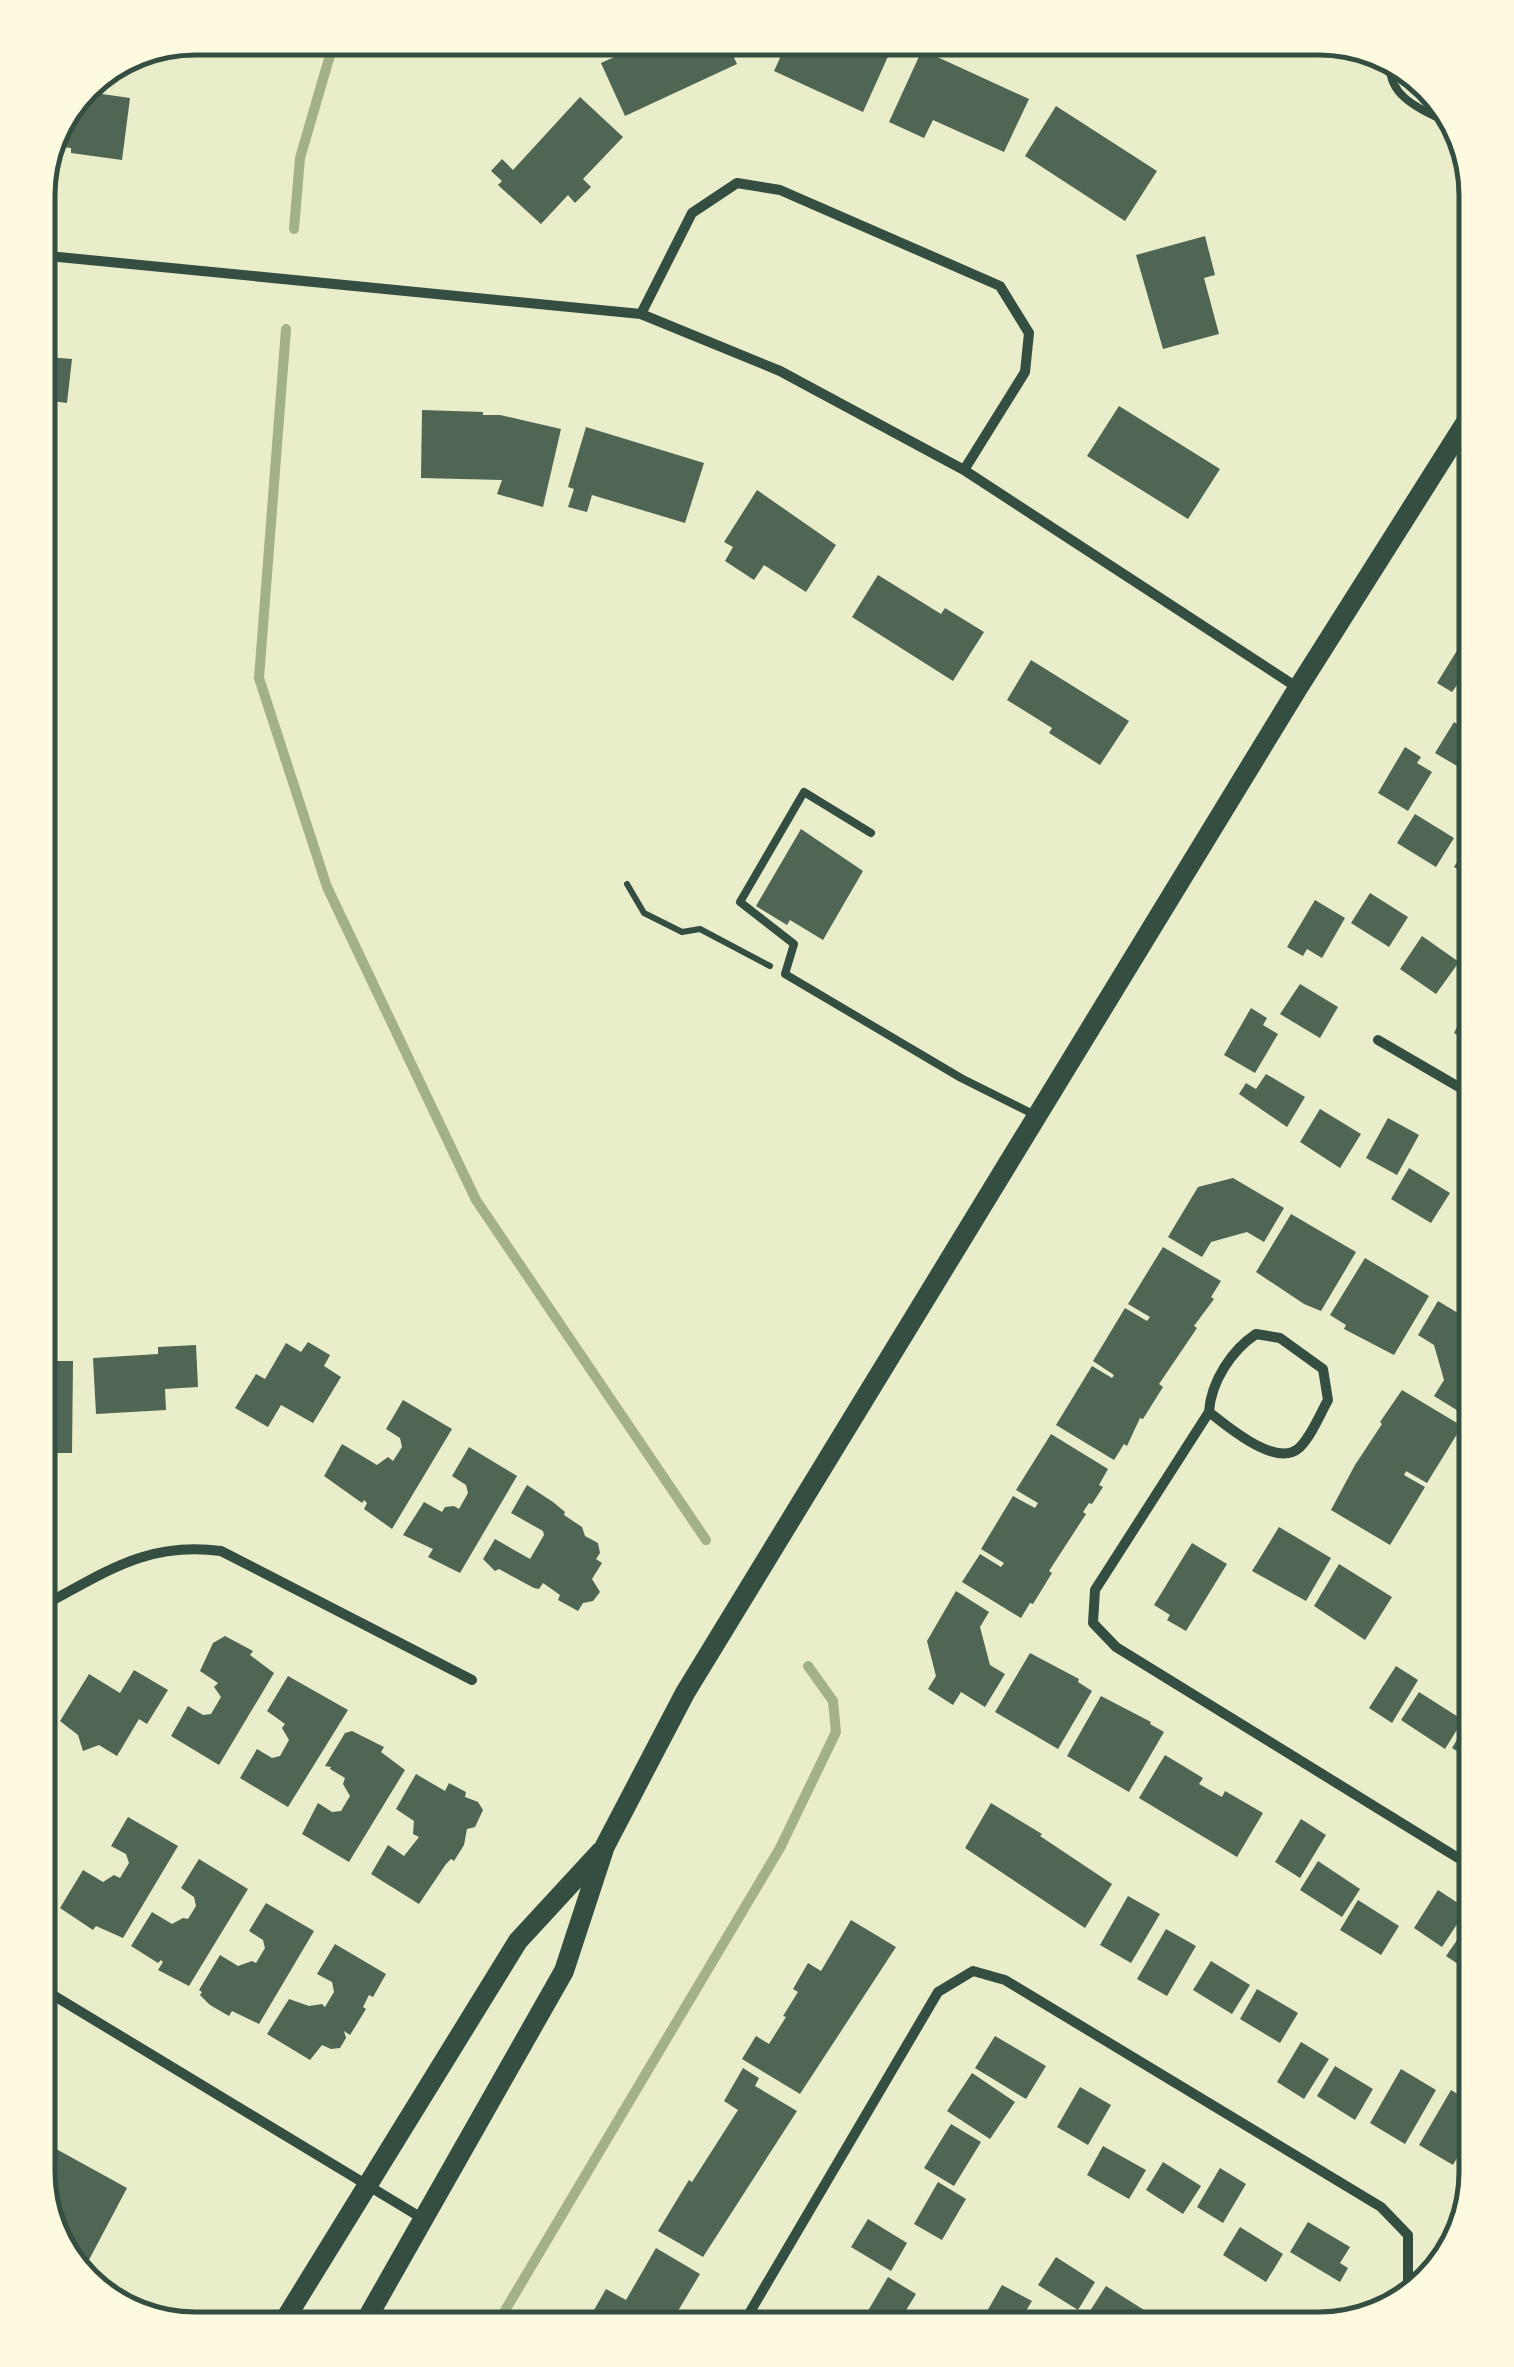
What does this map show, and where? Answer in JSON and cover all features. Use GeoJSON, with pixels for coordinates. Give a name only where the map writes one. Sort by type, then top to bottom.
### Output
{"type":"FeatureCollection","features":[{"type":"Feature","properties":{"kind":"main road"},"geometry":{"type":"LineString","coordinates":[[371,2312],[564,1970],[606,1846],[685,1693],[1298,688],[1459,433]]}},
{"type":"Feature","properties":{"kind":"main road"},"geometry":{"type":"LineString","coordinates":[[289,2312],[518,1941],[606,1846]]}},
{"type":"Feature","properties":{"kind":"street"},"geometry":{"type":"LineString","coordinates":[[641,314],[692,214],[736,183],[780,190],[1000,286],[1029,333],[1025,372],[964,470]]}},
{"type":"Feature","properties":{"kind":"street"},"geometry":{"type":"LineString","coordinates":[[55,256],[641,314],[780,371],[964,470],[1298,688]]}},
{"type":"Feature","properties":{"kind":"street"},"geometry":{"type":"LineString","coordinates":[[1378,1040],[1459,1087]]}},
{"type":"Feature","properties":{"kind":"street"},"geometry":{"type":"LineString","coordinates":[[1210,1412],[1267,1452],[1284,1454],[1298,1448],[1328,1400],[1323,1369],[1280,1338],[1256,1334],[1237,1346],[1210,1397],[1210,1412],[1095,1590],[1093,1622],[1116,1647],[1459,1859]]}},
{"type":"Feature","properties":{"kind":"street"},"geometry":{"type":"LineString","coordinates":[[55,1599],[141,1554],[188,1547],[222,1552],[472,1680]]}},
{"type":"Feature","properties":{"kind":"street"},"geometry":{"type":"LineString","coordinates":[[750,2312],[938,1992],[973,1971],[1006,1980],[1381,2207],[1408,2235],[1408,2279]]}},
{"type":"Feature","properties":{"kind":"street"},"geometry":{"type":"LineString","coordinates":[[55,1996],[425,2220]]}},
{"type":"Feature","properties":{"kind":"lane"},"geometry":{"type":"LineString","coordinates":[[1390,75],[1398,94],[1432,113]]}},
{"type":"Feature","properties":{"kind":"lane"},"geometry":{"type":"LineString","coordinates":[[871,832],[804,792],[740,902],[794,944],[785,974],[961,1078],[1037,1116]]}},
{"type":"Feature","properties":{"kind":"path"},"geometry":{"type":"LineString","coordinates":[[627,884],[644,912],[682,932],[700,929],[785,974]]}},
{"type":"Feature","properties":{"kind":"building"},"geometry":{"type":"Polygon","coordinates":[[[619,55],[733,55],[737,64],[625,116],[601,63],[619,55]]]}},
{"type":"Feature","properties":{"kind":"building"},"geometry":{"type":"Polygon","coordinates":[[[781,55],[889,55],[863,112],[774,71],[781,55]]]}},
{"type":"Feature","properties":{"kind":"building"},"geometry":{"type":"Polygon","coordinates":[[[920,55],[933,55],[1029,99],[1004,152],[933,120],[924,138],[889,122],[920,55]]]}},
{"type":"Feature","properties":{"kind":"building"},"geometry":{"type":"Polygon","coordinates":[[[100,94],[130,98],[122,160],[71,153],[71,148],[64,147],[69,133],[100,94]]]}},
{"type":"Feature","properties":{"kind":"building"},"geometry":{"type":"Polygon","coordinates":[[[580,97],[623,137],[583,179],[591,187],[575,203],[568,195],[541,224],[498,185],[502,181],[491,171],[502,159],[513,170],[580,97]]]}},
{"type":"Feature","properties":{"kind":"building"},"geometry":{"type":"Polygon","coordinates":[[[1056,106],[1157,171],[1125,221],[1025,156],[1056,106]]]}},
{"type":"Feature","properties":{"kind":"building"},"geometry":{"type":"Polygon","coordinates":[[[1205,236],[1215,275],[1204,278],[1219,334],[1163,349],[1136,255],[1205,236]]]}},
{"type":"Feature","properties":{"kind":"building"},"geometry":{"type":"Polygon","coordinates":[[[55,358],[72,359],[67,403],[55,401],[55,358]]]}},
{"type":"Feature","properties":{"kind":"building"},"geometry":{"type":"Polygon","coordinates":[[[1119,406],[1220,469],[1188,519],[1087,456],[1119,406]]]}},
{"type":"Feature","properties":{"kind":"building"},"geometry":{"type":"Polygon","coordinates":[[[422,410],[483,412],[561,429],[543,507],[497,494],[502,480],[421,478],[422,410]]]}},
{"type":"Feature","properties":{"kind":"building"},"geometry":{"type":"Polygon","coordinates":[[[586,427],[704,463],[685,523],[592,495],[587,512],[568,507],[574,489],[568,487],[586,427]]]}},
{"type":"Feature","properties":{"kind":"building"},"geometry":{"type":"Polygon","coordinates":[[[757,490],[836,545],[806,592],[764,565],[754,580],[725,561],[733,547],[724,542],[757,490]]]}},
{"type":"Feature","properties":{"kind":"building"},"geometry":{"type":"Polygon","coordinates":[[[878,575],[941,614],[945,608],[984,632],[953,681],[852,617],[878,575]]]}},
{"type":"Feature","properties":{"kind":"building"},"geometry":{"type":"Polygon","coordinates":[[[1459,647],[1459,686],[1452,692],[1437,683],[1459,647]]]}},
{"type":"Feature","properties":{"kind":"building"},"geometry":{"type":"Polygon","coordinates":[[[1031,660],[1129,721],[1100,765],[1007,700],[1031,660]]]}},
{"type":"Feature","properties":{"kind":"building"},"geometry":{"type":"Polygon","coordinates":[[[1454,722],[1459,725],[1459,767],[1435,753],[1454,722]]]}},
{"type":"Feature","properties":{"kind":"building"},"geometry":{"type":"Polygon","coordinates":[[[1405,747],[1421,757],[1417,763],[1432,772],[1408,811],[1378,793],[1405,747]]]}},
{"type":"Feature","properties":{"kind":"building"},"geometry":{"type":"Polygon","coordinates":[[[1415,814],[1454,838],[1436,867],[1397,843],[1415,814]]]}},
{"type":"Feature","properties":{"kind":"building"},"geometry":{"type":"Polygon","coordinates":[[[801,829],[863,871],[823,940],[756,906],[801,829]]]}},
{"type":"Feature","properties":{"kind":"building"},"geometry":{"type":"Polygon","coordinates":[[[1370,893],[1408,917],[1389,947],[1351,923],[1370,893]]]}},
{"type":"Feature","properties":{"kind":"building"},"geometry":{"type":"Polygon","coordinates":[[[1315,900],[1345,918],[1322,958],[1307,949],[1303,956],[1287,947],[1315,900]]]}},
{"type":"Feature","properties":{"kind":"building"},"geometry":{"type":"Polygon","coordinates":[[[1422,936],[1459,962],[1436,994],[1400,969],[1422,936]]]}},
{"type":"Feature","properties":{"kind":"building"},"geometry":{"type":"Polygon","coordinates":[[[1300,984],[1338,1007],[1320,1038],[1280,1014],[1300,984]]]}},
{"type":"Feature","properties":{"kind":"building"},"geometry":{"type":"Polygon","coordinates":[[[1251,1008],[1267,1018],[1263,1025],[1278,1034],[1255,1073],[1224,1055],[1251,1008]]]}},
{"type":"Feature","properties":{"kind":"building"},"geometry":{"type":"Polygon","coordinates":[[[1266,1074],[1305,1097],[1287,1127],[1239,1094],[1246,1083],[1256,1089],[1266,1074]]]}},
{"type":"Feature","properties":{"kind":"building"},"geometry":{"type":"Polygon","coordinates":[[[1320,1109],[1361,1134],[1340,1168],[1300,1142],[1320,1109]]]}},
{"type":"Feature","properties":{"kind":"building"},"geometry":{"type":"Polygon","coordinates":[[[1388,1118],[1419,1135],[1397,1175],[1366,1158],[1388,1118]]]}},
{"type":"Feature","properties":{"kind":"building"},"geometry":{"type":"Polygon","coordinates":[[[1409,1168],[1450,1193],[1431,1223],[1391,1199],[1409,1168]]]}},
{"type":"Feature","properties":{"kind":"building"},"geometry":{"type":"Polygon","coordinates":[[[1233,1178],[1284,1208],[1264,1242],[1247,1232],[1211,1242],[1202,1257],[1168,1237],[1198,1187],[1233,1178]]]}},
{"type":"Feature","properties":{"kind":"building"},"geometry":{"type":"Polygon","coordinates":[[[1291,1214],[1356,1252],[1321,1311],[1256,1272],[1291,1214]]]}},
{"type":"Feature","properties":{"kind":"building"},"geometry":{"type":"Polygon","coordinates":[[[1163,1247],[1221,1281],[1211,1297],[1214,1299],[1194,1326],[1197,1328],[1159,1384],[1163,1387],[1114,1460],[1056,1425],[1092,1366],[1112,1378],[1114,1375],[1093,1361],[1125,1308],[1147,1321],[1150,1317],[1128,1304],[1163,1247]]]}},
{"type":"Feature","properties":{"kind":"building"},"geometry":{"type":"Polygon","coordinates":[[[1365,1258],[1429,1296],[1394,1355],[1344,1329],[1346,1325],[1330,1315],[1365,1258]]]}},
{"type":"Feature","properties":{"kind":"building"},"geometry":{"type":"Polygon","coordinates":[[[1438,1301],[1459,1314],[1459,1411],[1434,1396],[1444,1380],[1434,1345],[1418,1335],[1438,1301]]]}},
{"type":"Feature","properties":{"kind":"building"},"geometry":{"type":"Polygon","coordinates":[[[308,1342],[330,1355],[324,1366],[341,1377],[313,1423],[281,1405],[268,1427],[235,1408],[256,1374],[265,1379],[286,1343],[301,1352],[308,1342]]]}},
{"type":"Feature","properties":{"kind":"building"},"geometry":{"type":"Polygon","coordinates":[[[196,1345],[198,1387],[165,1389],[166,1410],[96,1414],[93,1358],[158,1354],[158,1347],[196,1345]]]}},
{"type":"Feature","properties":{"kind":"building"},"geometry":{"type":"Polygon","coordinates":[[[55,1361],[73,1361],[72,1453],[55,1453],[55,1361]]]}},
{"type":"Feature","properties":{"kind":"building"},"geometry":{"type":"Polygon","coordinates":[[[1402,1390],[1459,1424],[1459,1431],[1427,1483],[1406,1471],[1404,1475],[1425,1487],[1390,1545],[1331,1510],[1402,1390]]]}},
{"type":"Feature","properties":{"kind":"building"},"geometry":{"type":"Polygon","coordinates":[[[403,1400],[452,1429],[392,1529],[364,1509],[364,1500],[362,1503],[324,1476],[342,1444],[377,1465],[388,1457],[393,1461],[402,1447],[400,1438],[386,1429],[403,1400]]]}},
{"type":"Feature","properties":{"kind":"building"},"geometry":{"type":"Polygon","coordinates":[[[1051,1434],[1108,1469],[1099,1485],[1103,1487],[1083,1512],[1086,1514],[1049,1571],[1052,1573],[1021,1618],[962,1582],[980,1554],[1001,1567],[1004,1563],[981,1549],[1013,1496],[1035,1508],[1038,1503],[1016,1490],[1051,1434]]]}},
{"type":"Feature","properties":{"kind":"building"},"geometry":{"type":"Polygon","coordinates":[[[469,1447],[517,1476],[460,1573],[428,1557],[433,1549],[403,1535],[424,1502],[442,1512],[445,1507],[459,1509],[468,1493],[466,1485],[452,1476],[469,1447]]]}},
{"type":"Feature","properties":{"kind":"building"},"geometry":{"type":"Polygon","coordinates":[[[527,1485],[553,1502],[582,1527],[585,1536],[598,1543],[600,1553],[596,1559],[602,1563],[592,1579],[600,1592],[578,1611],[558,1600],[560,1595],[543,1583],[539,1589],[534,1588],[499,1569],[495,1571],[483,1559],[495,1539],[530,1559],[543,1531],[511,1513],[527,1485]]]}},
{"type":"Feature","properties":{"kind":"building"},"geometry":{"type":"Polygon","coordinates":[[[1279,1527],[1331,1558],[1306,1601],[1252,1571],[1279,1527]]]}},
{"type":"Feature","properties":{"kind":"building"},"geometry":{"type":"Polygon","coordinates":[[[1192,1543],[1227,1564],[1186,1631],[1167,1620],[1170,1615],[1154,1605],[1192,1543]]]}},
{"type":"Feature","properties":{"kind":"building"},"geometry":{"type":"Polygon","coordinates":[[[1339,1564],[1392,1597],[1365,1640],[1314,1606],[1339,1564]]]}},
{"type":"Feature","properties":{"kind":"building"},"geometry":{"type":"Polygon","coordinates":[[[956,1591],[989,1612],[980,1627],[990,1665],[1005,1674],[985,1707],[961,1692],[953,1705],[928,1689],[936,1676],[927,1641],[956,1591]]]}},
{"type":"Feature","properties":{"kind":"building"},"geometry":{"type":"Polygon","coordinates":[[[225,1636],[253,1651],[250,1655],[274,1673],[219,1765],[171,1736],[188,1706],[203,1715],[211,1714],[221,1697],[214,1687],[218,1683],[200,1671],[213,1643],[225,1636]]]}},
{"type":"Feature","properties":{"kind":"building"},"geometry":{"type":"Polygon","coordinates":[[[1030,1653],[1079,1679],[1092,1691],[1058,1749],[995,1712],[1030,1653]]]}},
{"type":"Feature","properties":{"kind":"building"},"geometry":{"type":"Polygon","coordinates":[[[1396,1666],[1418,1680],[1392,1723],[1369,1708],[1396,1666]]]}},
{"type":"Feature","properties":{"kind":"building"},"geometry":{"type":"Polygon","coordinates":[[[134,1670],[168,1690],[147,1724],[139,1719],[117,1756],[99,1745],[83,1751],[78,1735],[60,1721],[89,1674],[120,1693],[134,1670]]]}},
{"type":"Feature","properties":{"kind":"building"},"geometry":{"type":"Polygon","coordinates":[[[288,1676],[348,1710],[288,1807],[240,1778],[257,1749],[272,1758],[280,1756],[289,1740],[282,1728],[285,1724],[267,1711],[288,1676]]]}},
{"type":"Feature","properties":{"kind":"building"},"geometry":{"type":"Polygon","coordinates":[[[1419,1692],[1459,1717],[1459,1726],[1445,1749],[1401,1720],[1419,1692]]]}},
{"type":"Feature","properties":{"kind":"building"},"geometry":{"type":"Polygon","coordinates":[[[1101,1696],[1164,1732],[1129,1792],[1067,1756],[1101,1696]]]}},
{"type":"Feature","properties":{"kind":"building"},"geometry":{"type":"Polygon","coordinates":[[[352,1731],[384,1747],[381,1752],[405,1770],[349,1862],[302,1834],[318,1803],[332,1812],[341,1811],[350,1796],[343,1784],[345,1778],[325,1766],[345,1733],[352,1731]]]}},
{"type":"Feature","properties":{"kind":"building"},"geometry":{"type":"Polygon","coordinates":[[[1165,1755],[1203,1778],[1199,1784],[1222,1797],[1225,1791],[1263,1813],[1237,1857],[1139,1798],[1165,1755]]]}},
{"type":"Feature","properties":{"kind":"building"},"geometry":{"type":"Polygon","coordinates":[[[416,1774],[445,1791],[449,1783],[466,1792],[465,1797],[478,1802],[483,1810],[475,1827],[467,1829],[464,1845],[454,1861],[446,1864],[419,1904],[371,1874],[388,1845],[404,1856],[419,1837],[413,1834],[414,1821],[396,1809],[416,1774]]]}},
{"type":"Feature","properties":{"kind":"building"},"geometry":{"type":"Polygon","coordinates":[[[991,1803],[1112,1884],[1085,1928],[965,1848],[991,1803]]]}},
{"type":"Feature","properties":{"kind":"building"},"geometry":{"type":"Polygon","coordinates":[[[128,1817],[178,1846],[123,1938],[96,1926],[93,1930],[60,1908],[83,1870],[103,1882],[114,1875],[120,1878],[129,1863],[126,1854],[111,1846],[128,1817]]]}},
{"type":"Feature","properties":{"kind":"building"},"geometry":{"type":"Polygon","coordinates":[[[1301,1819],[1326,1835],[1300,1878],[1275,1862],[1301,1819]]]}},
{"type":"Feature","properties":{"kind":"building"},"geometry":{"type":"Polygon","coordinates":[[[199,1859],[248,1889],[189,1986],[158,1970],[161,1960],[158,1963],[131,1946],[152,1912],[172,1924],[188,1919],[196,1906],[194,1897],[181,1888],[199,1859]]]}},
{"type":"Feature","properties":{"kind":"building"},"geometry":{"type":"Polygon","coordinates":[[[1318,1861],[1360,1889],[1342,1917],[1300,1890],[1318,1861]]]}},
{"type":"Feature","properties":{"kind":"building"},"geometry":{"type":"Polygon","coordinates":[[[1438,1890],[1459,1904],[1459,1921],[1442,1947],[1414,1928],[1438,1890]]]}},
{"type":"Feature","properties":{"kind":"building"},"geometry":{"type":"Polygon","coordinates":[[[1128,1896],[1160,1914],[1131,1963],[1100,1945],[1128,1896]]]}},
{"type":"Feature","properties":{"kind":"building"},"geometry":{"type":"Polygon","coordinates":[[[1358,1900],[1399,1926],[1381,1955],[1340,1930],[1358,1900]]]}},
{"type":"Feature","properties":{"kind":"building"},"geometry":{"type":"Polygon","coordinates":[[[266,1903],[314,1931],[259,2024],[232,2011],[229,2016],[210,2005],[199,1990],[220,1955],[238,1966],[256,1963],[265,1948],[263,1940],[249,1931],[266,1903]]]}},
{"type":"Feature","properties":{"kind":"building"},"geometry":{"type":"Polygon","coordinates":[[[851,1920],[896,1947],[800,2094],[742,2059],[756,2036],[769,2044],[786,2017],[783,2016],[798,1992],[793,1989],[808,1963],[821,1971],[851,1920]]]}},
{"type":"Feature","properties":{"kind":"building"},"geometry":{"type":"Polygon","coordinates":[[[1166,1929],[1196,1946],[1167,1996],[1137,1979],[1166,1929]]]}},
{"type":"Feature","properties":{"kind":"building"},"geometry":{"type":"Polygon","coordinates":[[[1459,1937],[1459,1965],[1446,1956],[1459,1937]]]}},
{"type":"Feature","properties":{"kind":"building"},"geometry":{"type":"Polygon","coordinates":[[[335,1944],[386,1974],[373,1997],[369,1995],[363,2007],[366,2009],[350,2035],[344,2031],[346,2038],[340,2048],[322,2045],[310,2060],[267,2034],[289,1999],[325,2007],[334,1992],[332,1982],[317,1974],[335,1944]]]}},
{"type":"Feature","properties":{"kind":"building"},"geometry":{"type":"Polygon","coordinates":[[[1211,1961],[1250,1985],[1232,2014],[1193,1990],[1211,1961]]]}},
{"type":"Feature","properties":{"kind":"building"},"geometry":{"type":"Polygon","coordinates":[[[1257,1989],[1298,2013],[1280,2043],[1240,2019],[1257,1989]]]}},
{"type":"Feature","properties":{"kind":"building"},"geometry":{"type":"Polygon","coordinates":[[[995,2036],[1046,2066],[1026,2099],[975,2068],[995,2036]]]}},
{"type":"Feature","properties":{"kind":"building"},"geometry":{"type":"Polygon","coordinates":[[[1301,2042],[1329,2059],[1304,2099],[1277,2082],[1301,2042]]]}},
{"type":"Feature","properties":{"kind":"building"},"geometry":{"type":"Polygon","coordinates":[[[1335,2066],[1373,2089],[1355,2120],[1317,2096],[1335,2066]]]}},
{"type":"Feature","properties":{"kind":"building"},"geometry":{"type":"Polygon","coordinates":[[[743,2068],[759,2078],[755,2086],[797,2111],[703,2257],[658,2231],[738,2110],[724,2101],[743,2068]]]}},
{"type":"Feature","properties":{"kind":"building"},"geometry":{"type":"Polygon","coordinates":[[[1401,2069],[1436,2090],[1405,2144],[1370,2123],[1401,2069]]]}},
{"type":"Feature","properties":{"kind":"building"},"geometry":{"type":"Polygon","coordinates":[[[972,2073],[1015,2102],[990,2139],[947,2111],[972,2073]]]}},
{"type":"Feature","properties":{"kind":"building"},"geometry":{"type":"Polygon","coordinates":[[[1080,2087],[1111,2105],[1088,2145],[1057,2127],[1080,2087]]]}},
{"type":"Feature","properties":{"kind":"building"},"geometry":{"type":"Polygon","coordinates":[[[1451,2090],[1459,2095],[1459,2155],[1453,2165],[1419,2145],[1451,2090]]]}},
{"type":"Feature","properties":{"kind":"building"},"geometry":{"type":"Polygon","coordinates":[[[951,2124],[981,2142],[954,2186],[924,2168],[951,2124]]]}},
{"type":"Feature","properties":{"kind":"building"},"geometry":{"type":"Polygon","coordinates":[[[1103,2146],[1146,2170],[1129,2199],[1087,2175],[1103,2146]]]}},
{"type":"Feature","properties":{"kind":"building"},"geometry":{"type":"Polygon","coordinates":[[[55,2148],[127,2188],[88,2262],[69,2234],[60,2208],[55,2148]]]}},
{"type":"Feature","properties":{"kind":"building"},"geometry":{"type":"Polygon","coordinates":[[[1163,2162],[1201,2186],[1183,2214],[1146,2190],[1163,2162]]]}},
{"type":"Feature","properties":{"kind":"building"},"geometry":{"type":"Polygon","coordinates":[[[1220,2168],[1246,2184],[1223,2223],[1197,2207],[1220,2168]]]}},
{"type":"Feature","properties":{"kind":"building"},"geometry":{"type":"Polygon","coordinates":[[[938,2182],[966,2199],[942,2240],[914,2224],[938,2182]]]}},
{"type":"Feature","properties":{"kind":"building"},"geometry":{"type":"Polygon","coordinates":[[[868,2219],[907,2243],[891,2271],[851,2247],[868,2219]]]}},
{"type":"Feature","properties":{"kind":"building"},"geometry":{"type":"Polygon","coordinates":[[[1308,2222],[1350,2247],[1340,2263],[1348,2268],[1340,2282],[1290,2252],[1308,2222]]]}},
{"type":"Feature","properties":{"kind":"building"},"geometry":{"type":"Polygon","coordinates":[[[1240,2227],[1283,2254],[1266,2282],[1223,2255],[1240,2227]]]}},
{"type":"Feature","properties":{"kind":"building"},"geometry":{"type":"Polygon","coordinates":[[[656,2248],[700,2274],[677,2312],[594,2310],[606,2289],[626,2300],[656,2248]]]}},
{"type":"Feature","properties":{"kind":"building"},"geometry":{"type":"Polygon","coordinates":[[[1056,2257],[1095,2282],[1078,2310],[1038,2285],[1056,2257]]]}},
{"type":"Feature","properties":{"kind":"building"},"geometry":{"type":"Polygon","coordinates":[[[888,2277],[916,2294],[905,2312],[867,2312],[888,2277]]]}},
{"type":"Feature","properties":{"kind":"building"},"geometry":{"type":"Polygon","coordinates":[[[1002,2285],[1032,2301],[1025,2312],[987,2312],[1002,2285]]]}},
{"type":"Feature","properties":{"kind":"building"},"geometry":{"type":"Polygon","coordinates":[[[1106,2286],[1144,2310],[1143,2312],[1089,2312],[1106,2286]]]}},
{"type":"Feature","properties":{"kind":"waterway"},"geometry":{"type":"LineString","coordinates":[[294,229],[300,158],[330,55]]}},
{"type":"Feature","properties":{"kind":"waterway"},"geometry":{"type":"LineString","coordinates":[[286,329],[259,678],[327,887],[476,1200],[706,1540]]}},
{"type":"Feature","properties":{"kind":"waterway"},"geometry":{"type":"LineString","coordinates":[[504,2312],[780,1848],[836,1732],[833,1701],[808,1666]]}}]}
